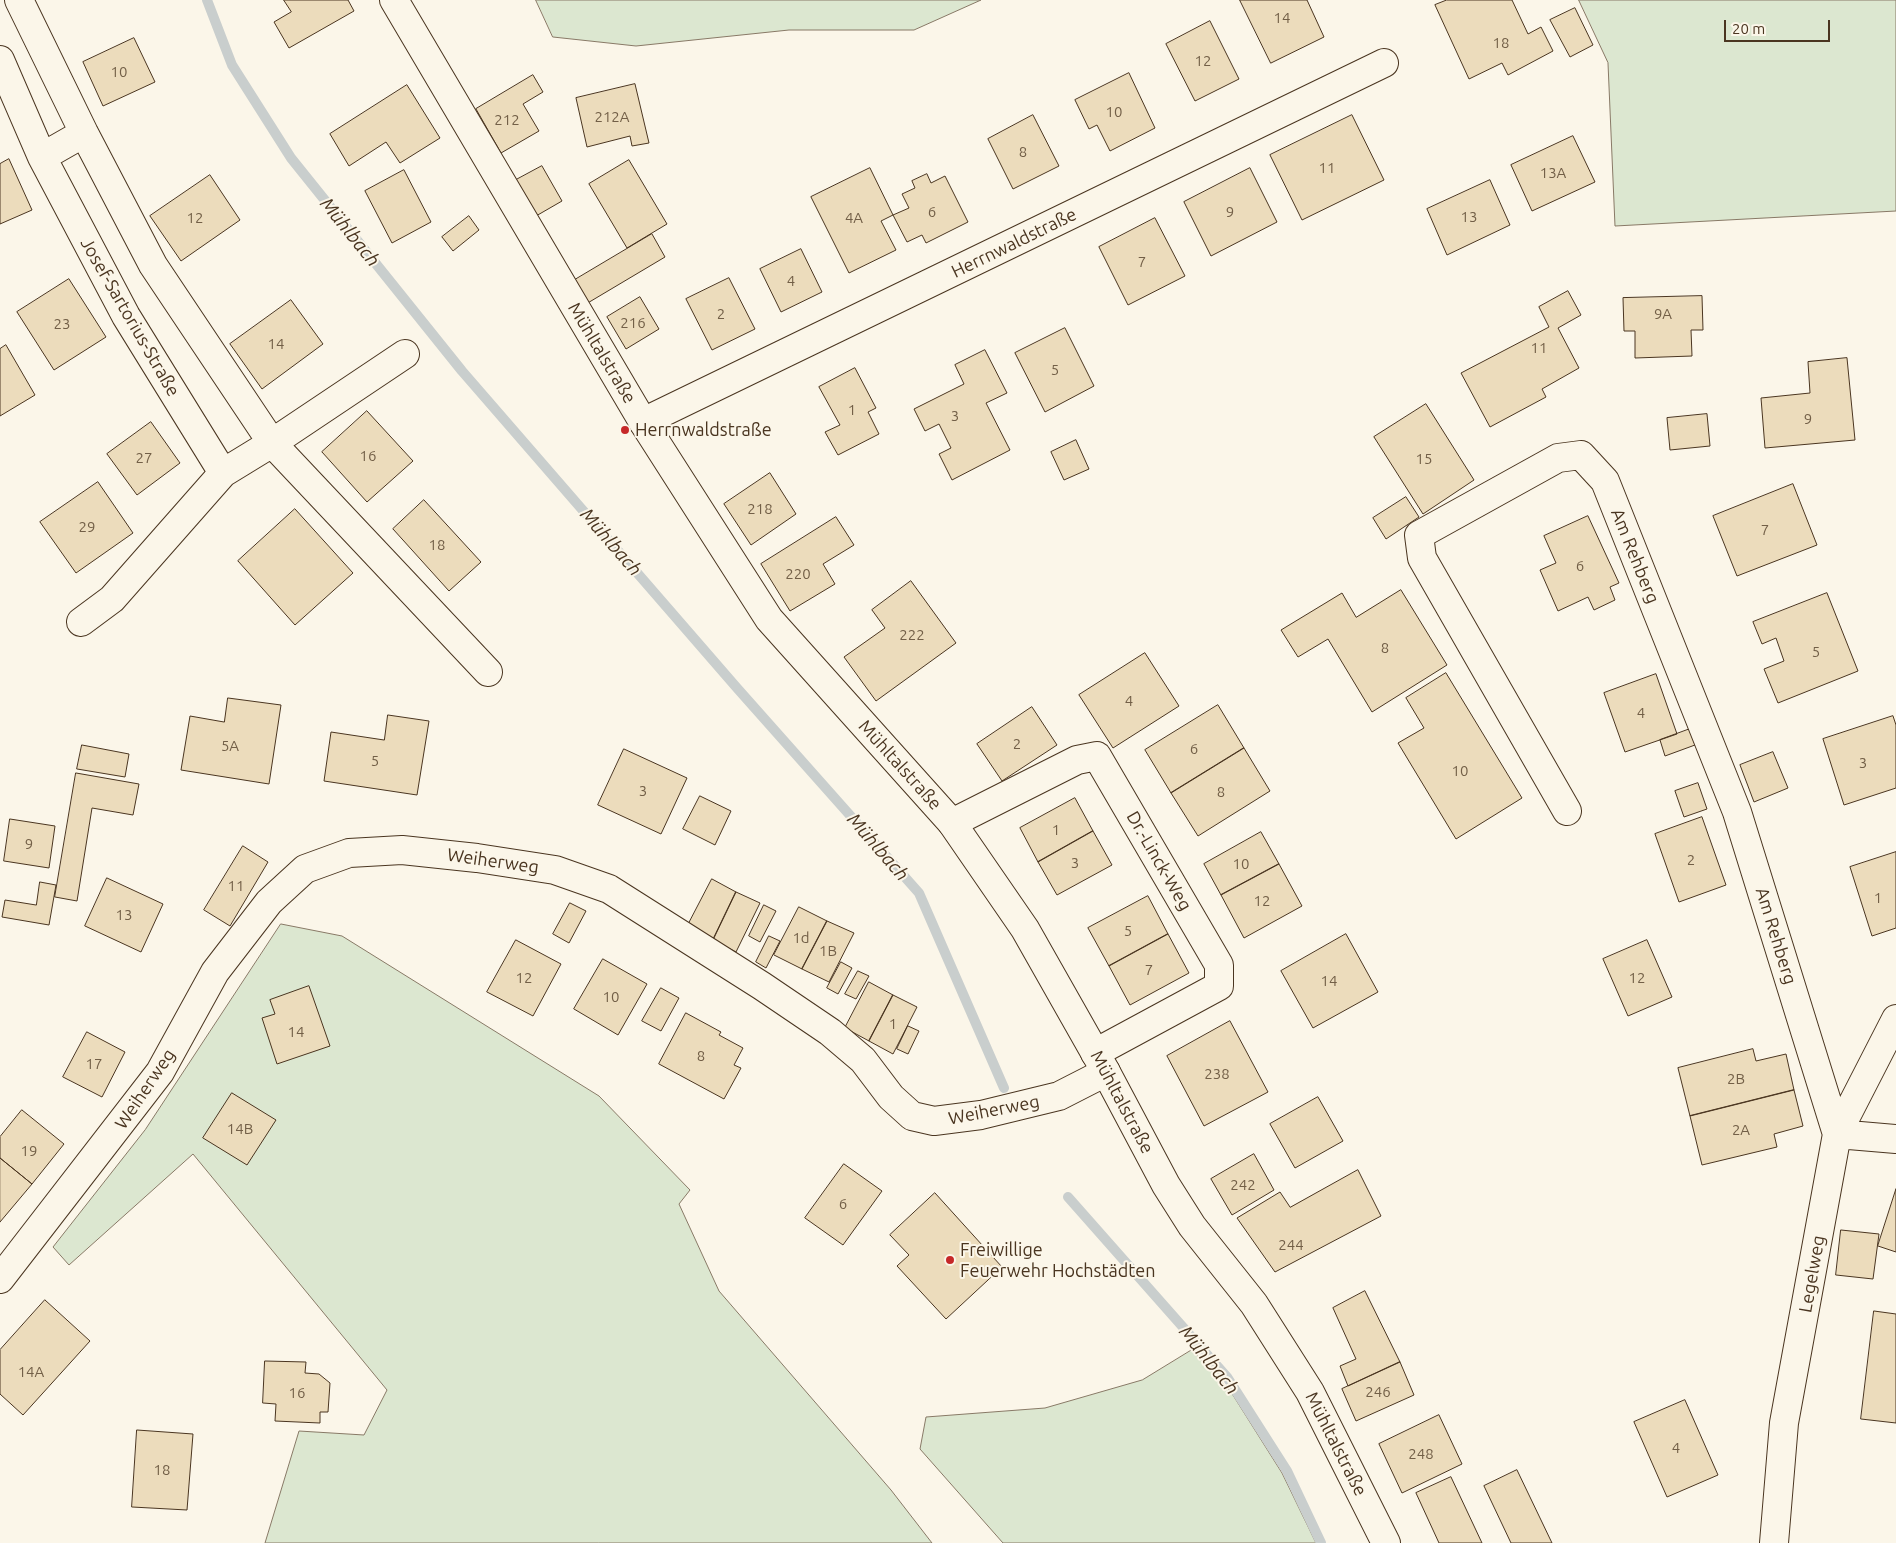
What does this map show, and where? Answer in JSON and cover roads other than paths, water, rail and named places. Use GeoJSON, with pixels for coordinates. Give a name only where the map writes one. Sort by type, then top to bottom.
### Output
{"type":"FeatureCollection","features":[{"type":"Feature","properties":{"kind":"street"},"geometry":{"type":"LineString","coordinates":[[19,0],[84,133],[153,265],[272,443],[488,672]]}},
{"type":"Feature","properties":{"kind":"street","name":"Mühltalstraße"},"geometry":{"type":"LineString","coordinates":[[394,0],[643,422],[769,620],[952,823],[1025,929],[1101,1063],[1166,1185],[1192,1226],[1254,1304],[1310,1392],[1386,1543]]}},
{"type":"Feature","properties":{"kind":"street","name":"Josef-Sartorius-Straße"},"geometry":{"type":"LineString","coordinates":[[0,60],[42,157],[126,316],[223,473]]}},
{"type":"Feature","properties":{"kind":"street","name":"Herrnwaldstraße"},"geometry":{"type":"LineString","coordinates":[[643,422],[1384,63]]}},
{"type":"Feature","properties":{"kind":"street"},"geometry":{"type":"LineString","coordinates":[[42,157],[84,133]]}},
{"type":"Feature","properties":{"kind":"street"},"geometry":{"type":"LineString","coordinates":[[82,622],[112,599],[223,473],[272,443],[404,354]]}},
{"type":"Feature","properties":{"kind":"street","name":"Am Rehberg"},"geometry":{"type":"LineString","coordinates":[[1567,810],[1422,558],[1420,535],[1558,458],[1581,455],[1605,481],[1737,812],[1838,1134]]}},
{"type":"Feature","properties":{"kind":"street","name":"Dr.-Linck-Weg"},"geometry":{"type":"LineString","coordinates":[[952,823],[1077,760],[1097,756],[1220,965],[1219,986],[1101,1063]]}},
{"type":"Feature","properties":{"kind":"street","name":"Weiherweg"},"geometry":{"type":"LineString","coordinates":[[0,1279],[160,1072],[215,972],[269,902],[305,869],[349,853],[402,850],[477,858],[556,870],[609,889],[762,986],[830,1032],[863,1060],[891,1097],[912,1116],[934,1121],[981,1115],[1059,1096],[1101,1063]]}},
{"type":"Feature","properties":{"kind":"street","name":"Legelweg"},"geometry":{"type":"LineString","coordinates":[[1774,1543],[1784,1423],[1838,1134],[1896,1019]]}},
{"type":"Feature","properties":{"kind":"street"},"geometry":{"type":"LineString","coordinates":[[1838,1134],[1896,1139]]}},
{"type":"Feature","properties":{"kind":"waterway","name":"Mühlbach"},"geometry":{"type":"LineString","coordinates":[[207,0],[232,65],[291,158],[462,371],[737,688],[919,893],[1004,1088]]}},
{"type":"Feature","properties":{"kind":"waterway","name":"Mühlbach"},"geometry":{"type":"LineString","coordinates":[[1068,1197],[1227,1377],[1287,1471],[1321,1543]]}},
{"type":"Feature","properties":{"kind":"place","name":"Herrnwaldstraße"},"geometry":{"type":"Point","coordinates":[625,430]}},
{"type":"Feature","properties":{"kind":"place","name":"Freiwillige Feuerwehr Hochstädten"},"geometry":{"type":"Point","coordinates":[950,1260]}}]}
